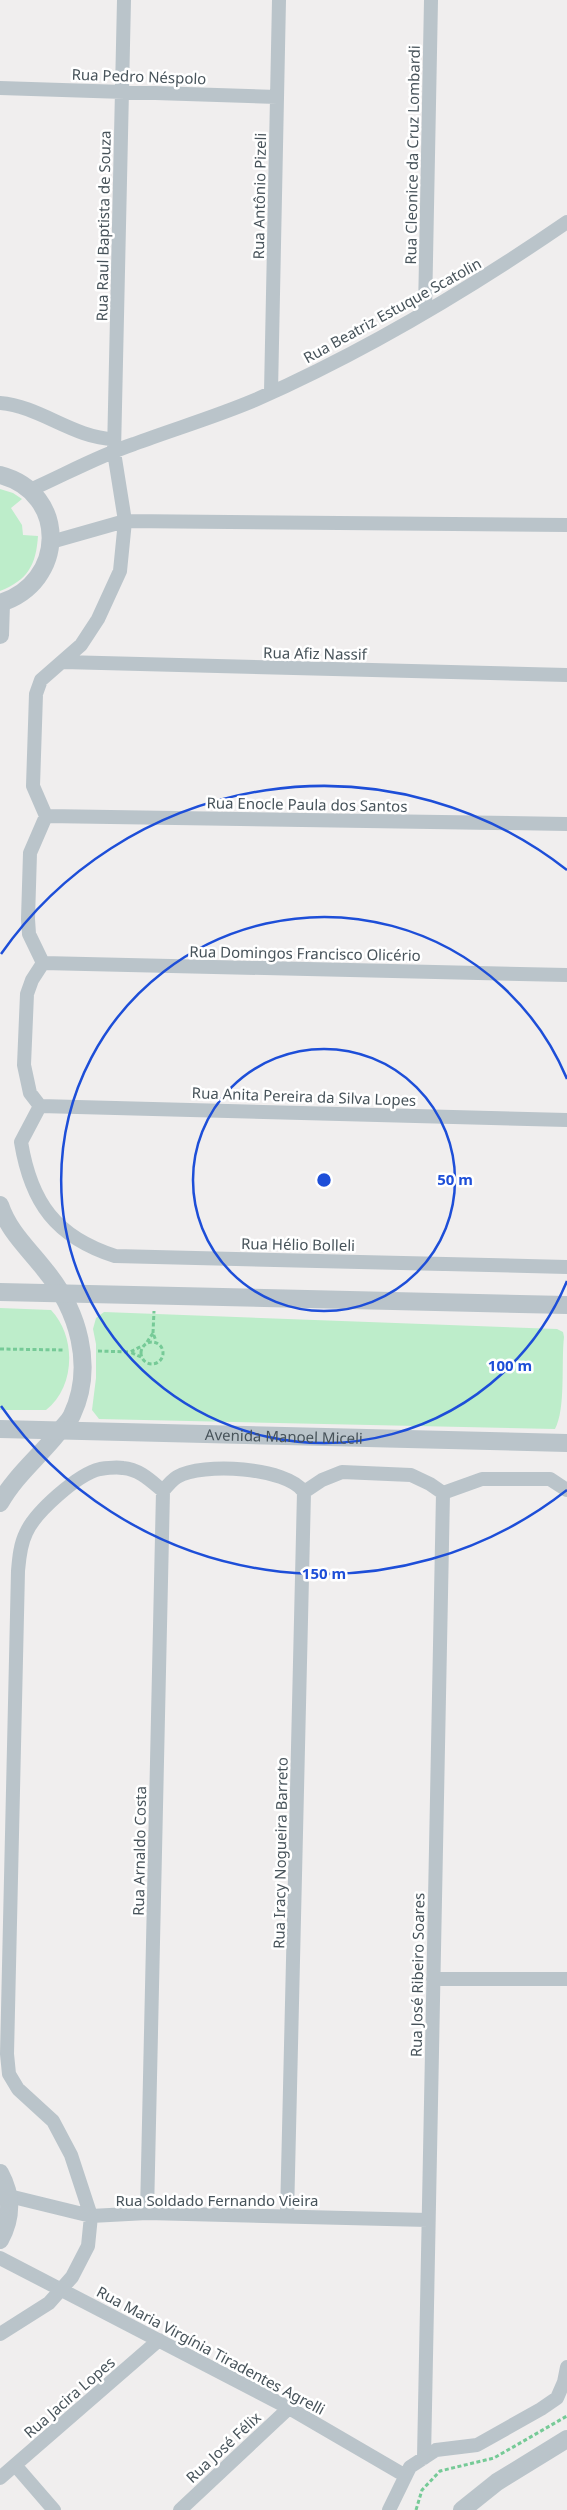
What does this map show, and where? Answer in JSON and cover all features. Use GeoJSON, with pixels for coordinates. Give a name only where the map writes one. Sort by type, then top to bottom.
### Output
{"type":"FeatureCollection","features":[{"type":"Feature","properties":{"kind":"street","name":"Rua Raul Baptista de Souza"},"geometry":{"type":"LineString","coordinates":[[46,816],[32,786],[36,694],[41,680],[82,644],[112,591],[120,571],[125,521],[114,446],[124,0]]}},
{"type":"Feature","properties":{"kind":"street","name":"Rua Antônio Pizeli"},"geometry":{"type":"LineString","coordinates":[[271,392],[279,0]]}},
{"type":"Feature","properties":{"kind":"street","name":"Rua Cleonice da Cruz Lombardi"},"geometry":{"type":"LineString","coordinates":[[425,312],[431,0]]}},
{"type":"Feature","properties":{"kind":"street","name":"Rua Pedro Néspolo"},"geometry":{"type":"LineString","coordinates":[[0,88],[277,97]]}},
{"type":"Feature","properties":{"kind":"street","name":"Rua Beatriz Estuque Scatolin"},"geometry":{"type":"LineString","coordinates":[[30,490],[114,446],[271,392],[382,337],[502,267],[567,222]]}},
{"type":"Feature","properties":{"kind":"street"},"geometry":{"type":"LineString","coordinates":[[0,403],[44,417],[114,446]]}},
{"type":"Feature","properties":{"kind":"street"},"geometry":{"type":"LineString","coordinates":[[0,475],[19,482],[30,490],[46,514],[51,542],[46,566],[32,586],[12,599],[0,603],[0,635]]}},
{"type":"Feature","properties":{"kind":"street"},"geometry":{"type":"LineString","coordinates":[[51,542],[125,521],[567,525]]}},
{"type":"Feature","properties":{"kind":"street","name":"Rua Afiz Nassif"},"geometry":{"type":"LineString","coordinates":[[63,662],[567,675]]}},
{"type":"Feature","properties":{"kind":"street"},"geometry":{"type":"LineString","coordinates":[[40,1106],[30,1093],[24,1065],[28,994],[32,980],[43,963],[30,934],[28,909],[30,853],[46,816]]}},
{"type":"Feature","properties":{"kind":"street","name":"Rua Enocle Paula dos Santos"},"geometry":{"type":"LineString","coordinates":[[46,816],[567,824]]}},
{"type":"Feature","properties":{"kind":"street","name":"Rua Domingos Francisco Olicério"},"geometry":{"type":"LineString","coordinates":[[43,963],[567,975]]}},
{"type":"Feature","properties":{"kind":"street","name":"Rua Anita Pereira da Silva Lopes"},"geometry":{"type":"LineString","coordinates":[[40,1106],[567,1120]]}},
{"type":"Feature","properties":{"kind":"street","name":"Rua Hélio Bolleli"},"geometry":{"type":"LineString","coordinates":[[40,1106],[21,1142],[32,1187],[44,1210],[61,1229],[76,1240],[115,1256],[567,1267]]}},
{"type":"Feature","properties":{"kind":"street"},"geometry":{"type":"LineString","coordinates":[[0,1205],[22,1244],[46,1271],[69,1304],[80,1335],[83,1370],[78,1398],[71,1416],[8,1489],[0,1503]]}},
{"type":"Feature","properties":{"kind":"street"},"geometry":{"type":"LineString","coordinates":[[0,1292],[567,1305]]}},
{"type":"Feature","properties":{"kind":"street","name":"Avenida Manoel Miceli"},"geometry":{"type":"LineString","coordinates":[[0,1429],[567,1443]]}},
{"type":"Feature","properties":{"kind":"street"},"geometry":{"type":"LineString","coordinates":[[0,2334],[49,2303],[72,2277],[88,2246],[91,2216],[71,2155],[53,2122],[18,2089],[9,2074],[6,2054],[18,1571],[26,1533],[38,1516],[56,1497],[78,1480],[99,1469],[125,1468],[144,1475],[163,1490],[177,1477],[200,1470],[260,1470],[299,1484],[304,1492],[322,1480],[342,1472],[411,1475],[443,1493],[482,1479],[550,1479],[567,1490]]}},
{"type":"Feature","properties":{"kind":"street","name":"Rua Arnaldo Costa"},"geometry":{"type":"LineString","coordinates":[[147,2213],[163,1490]]}},
{"type":"Feature","properties":{"kind":"street","name":"Rua Iracy Nogueira Barreto"},"geometry":{"type":"LineString","coordinates":[[287,2216],[304,1492]]}},
{"type":"Feature","properties":{"kind":"street","name":"Rua José Ribeiro Soares"},"geometry":{"type":"LineString","coordinates":[[424,2458],[443,1493]]}},
{"type":"Feature","properties":{"kind":"street"},"geometry":{"type":"LineString","coordinates":[[433,1979],[567,1979]]}},
{"type":"Feature","properties":{"kind":"street"},"geometry":{"type":"LineString","coordinates":[[0,2173],[9,2196],[8,2220],[0,2240]]}},
{"type":"Feature","properties":{"kind":"street","name":"Rua Soldado Fernando Vieira"},"geometry":{"type":"LineString","coordinates":[[9,2196],[91,2216],[147,2213],[428,2220]]}},
{"type":"Feature","properties":{"kind":"street","name":"Rua Maria Virgínia Tiradentes Agrelli"},"geometry":{"type":"LineString","coordinates":[[0,2258],[288,2408],[404,2475]]}},
{"type":"Feature","properties":{"kind":"street","name":"Rua Jacira Lopes"},"geometry":{"type":"LineString","coordinates":[[0,2478],[159,2340]]}},
{"type":"Feature","properties":{"kind":"street"},"geometry":{"type":"LineString","coordinates":[[389,2510],[404,2475],[410,2467],[436,2450],[477,2445],[557,2398],[564,2382],[567,2367]]}},
{"type":"Feature","properties":{"kind":"street","name":"Rua José Félix"},"geometry":{"type":"LineString","coordinates":[[180,2510],[288,2408]]}},
{"type":"Feature","properties":{"kind":"street"},"geometry":{"type":"LineString","coordinates":[[462,2510],[497,2482],[567,2439]]}},
{"type":"Feature","properties":{"kind":"street"},"geometry":{"type":"LineString","coordinates":[[15,2465],[54,2510]]}},
{"type":"Feature","properties":{"kind":"path"},"geometry":{"type":"LineString","coordinates":[[152,1333],[157,1342],[164,1352],[160,1361],[149,1364],[141,1356],[130,1352],[143,1346],[152,1333]]}},
{"type":"Feature","properties":{"kind":"path"},"geometry":{"type":"LineString","coordinates":[[147,1342],[157,1342]]}},
{"type":"Feature","properties":{"kind":"path"},"geometry":{"type":"LineString","coordinates":[[141,1356],[143,1346]]}},
{"type":"Feature","properties":{"kind":"green space"},"geometry":{"type":"Polygon","coordinates":[[[0,489],[13,493],[22,499],[11,508],[22,525],[23,535],[38,536],[35,555],[29,570],[17,582],[0,591],[0,489]]]}},
{"type":"Feature","properties":{"kind":"green space"},"geometry":{"type":"Polygon","coordinates":[[[0,1308],[51,1310],[65,1334],[69,1362],[67,1376],[63,1389],[46,1410],[0,1410],[0,1308]]]}},
{"type":"Feature","properties":{"kind":"green space"},"geometry":{"type":"Polygon","coordinates":[[[104,1312],[557,1329],[563,1332],[564,1337],[561,1410],[555,1429],[99,1419],[92,1410],[96,1378],[96,1344],[93,1329],[96,1318],[104,1312]]]}}]}
